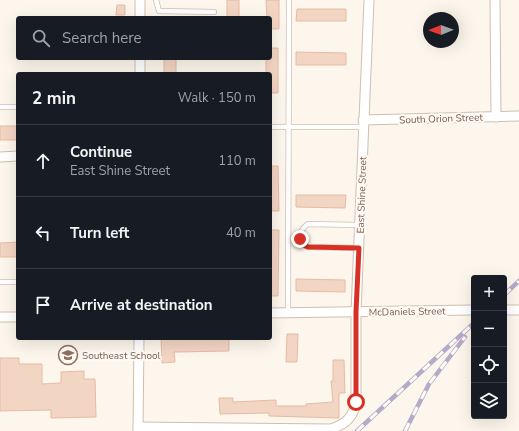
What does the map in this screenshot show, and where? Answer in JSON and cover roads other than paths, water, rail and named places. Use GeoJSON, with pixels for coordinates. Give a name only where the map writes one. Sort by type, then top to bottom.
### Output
{"type":"FeatureCollection","features":[{"type":"Feature","properties":{"kind":"street"},"geometry":{"type":"LineString","coordinates":[[140,0],[140,16]]}},
{"type":"Feature","properties":{"kind":"street","name":"East Shine Street"},"geometry":{"type":"LineString","coordinates":[[138,429],[331,429],[340,426],[354,414],[356,402],[356,312],[369,0]]}},
{"type":"Feature","properties":{"kind":"street"},"geometry":{"type":"LineString","coordinates":[[496,0],[496,117]]}},
{"type":"Feature","properties":{"kind":"street"},"geometry":{"type":"LineString","coordinates":[[140,60],[140,72]]}},
{"type":"Feature","properties":{"kind":"street","name":"South Orion Street"},"geometry":{"type":"LineString","coordinates":[[363,124],[519,116]]}},
{"type":"Feature","properties":{"kind":"street"},"geometry":{"type":"LineString","coordinates":[[0,157],[16,156]]}},
{"type":"Feature","properties":{"kind":"street","name":"McDaniels Street"},"geometry":{"type":"LineString","coordinates":[[272,313],[471,310]]}},
{"type":"Feature","properties":{"kind":"street"},"geometry":{"type":"LineString","coordinates":[[507,310],[519,310]]}},
{"type":"Feature","properties":{"kind":"street"},"geometry":{"type":"LineString","coordinates":[[0,317],[16,317]]}},
{"type":"Feature","properties":{"kind":"street"},"geometry":{"type":"LineString","coordinates":[[138,429],[139,340]]}},
{"type":"Feature","properties":{"kind":"lane"},"geometry":{"type":"LineString","coordinates":[[156,0],[159,11],[214,12]]}},
{"type":"Feature","properties":{"kind":"lane"},"geometry":{"type":"LineString","coordinates":[[288,313],[289,0]]}},
{"type":"Feature","properties":{"kind":"lane"},"geometry":{"type":"LineString","coordinates":[[0,107],[16,107]]}},
{"type":"Feature","properties":{"kind":"lane"},"geometry":{"type":"LineString","coordinates":[[272,127],[363,124]]}},
{"type":"Feature","properties":{"kind":"lane"},"geometry":{"type":"LineString","coordinates":[[359,248],[308,247],[303,245],[300,239],[301,232],[308,224],[360,225]]}},
{"type":"Feature","properties":{"kind":"lane"},"geometry":{"type":"LineString","coordinates":[[0,282],[16,282]]}},
{"type":"Feature","properties":{"kind":"railway"},"geometry":{"type":"LineString","coordinates":[[507,292],[519,281]]}},
{"type":"Feature","properties":{"kind":"railway"},"geometry":{"type":"LineString","coordinates":[[357,431],[471,326]]}},
{"type":"Feature","properties":{"kind":"railway"},"geometry":{"type":"LineString","coordinates":[[405,431],[429,384],[465,337]]}},
{"type":"Feature","properties":{"kind":"place","name":"Southeast School"},"geometry":{"type":"Point","coordinates":[68,355]}}]}
